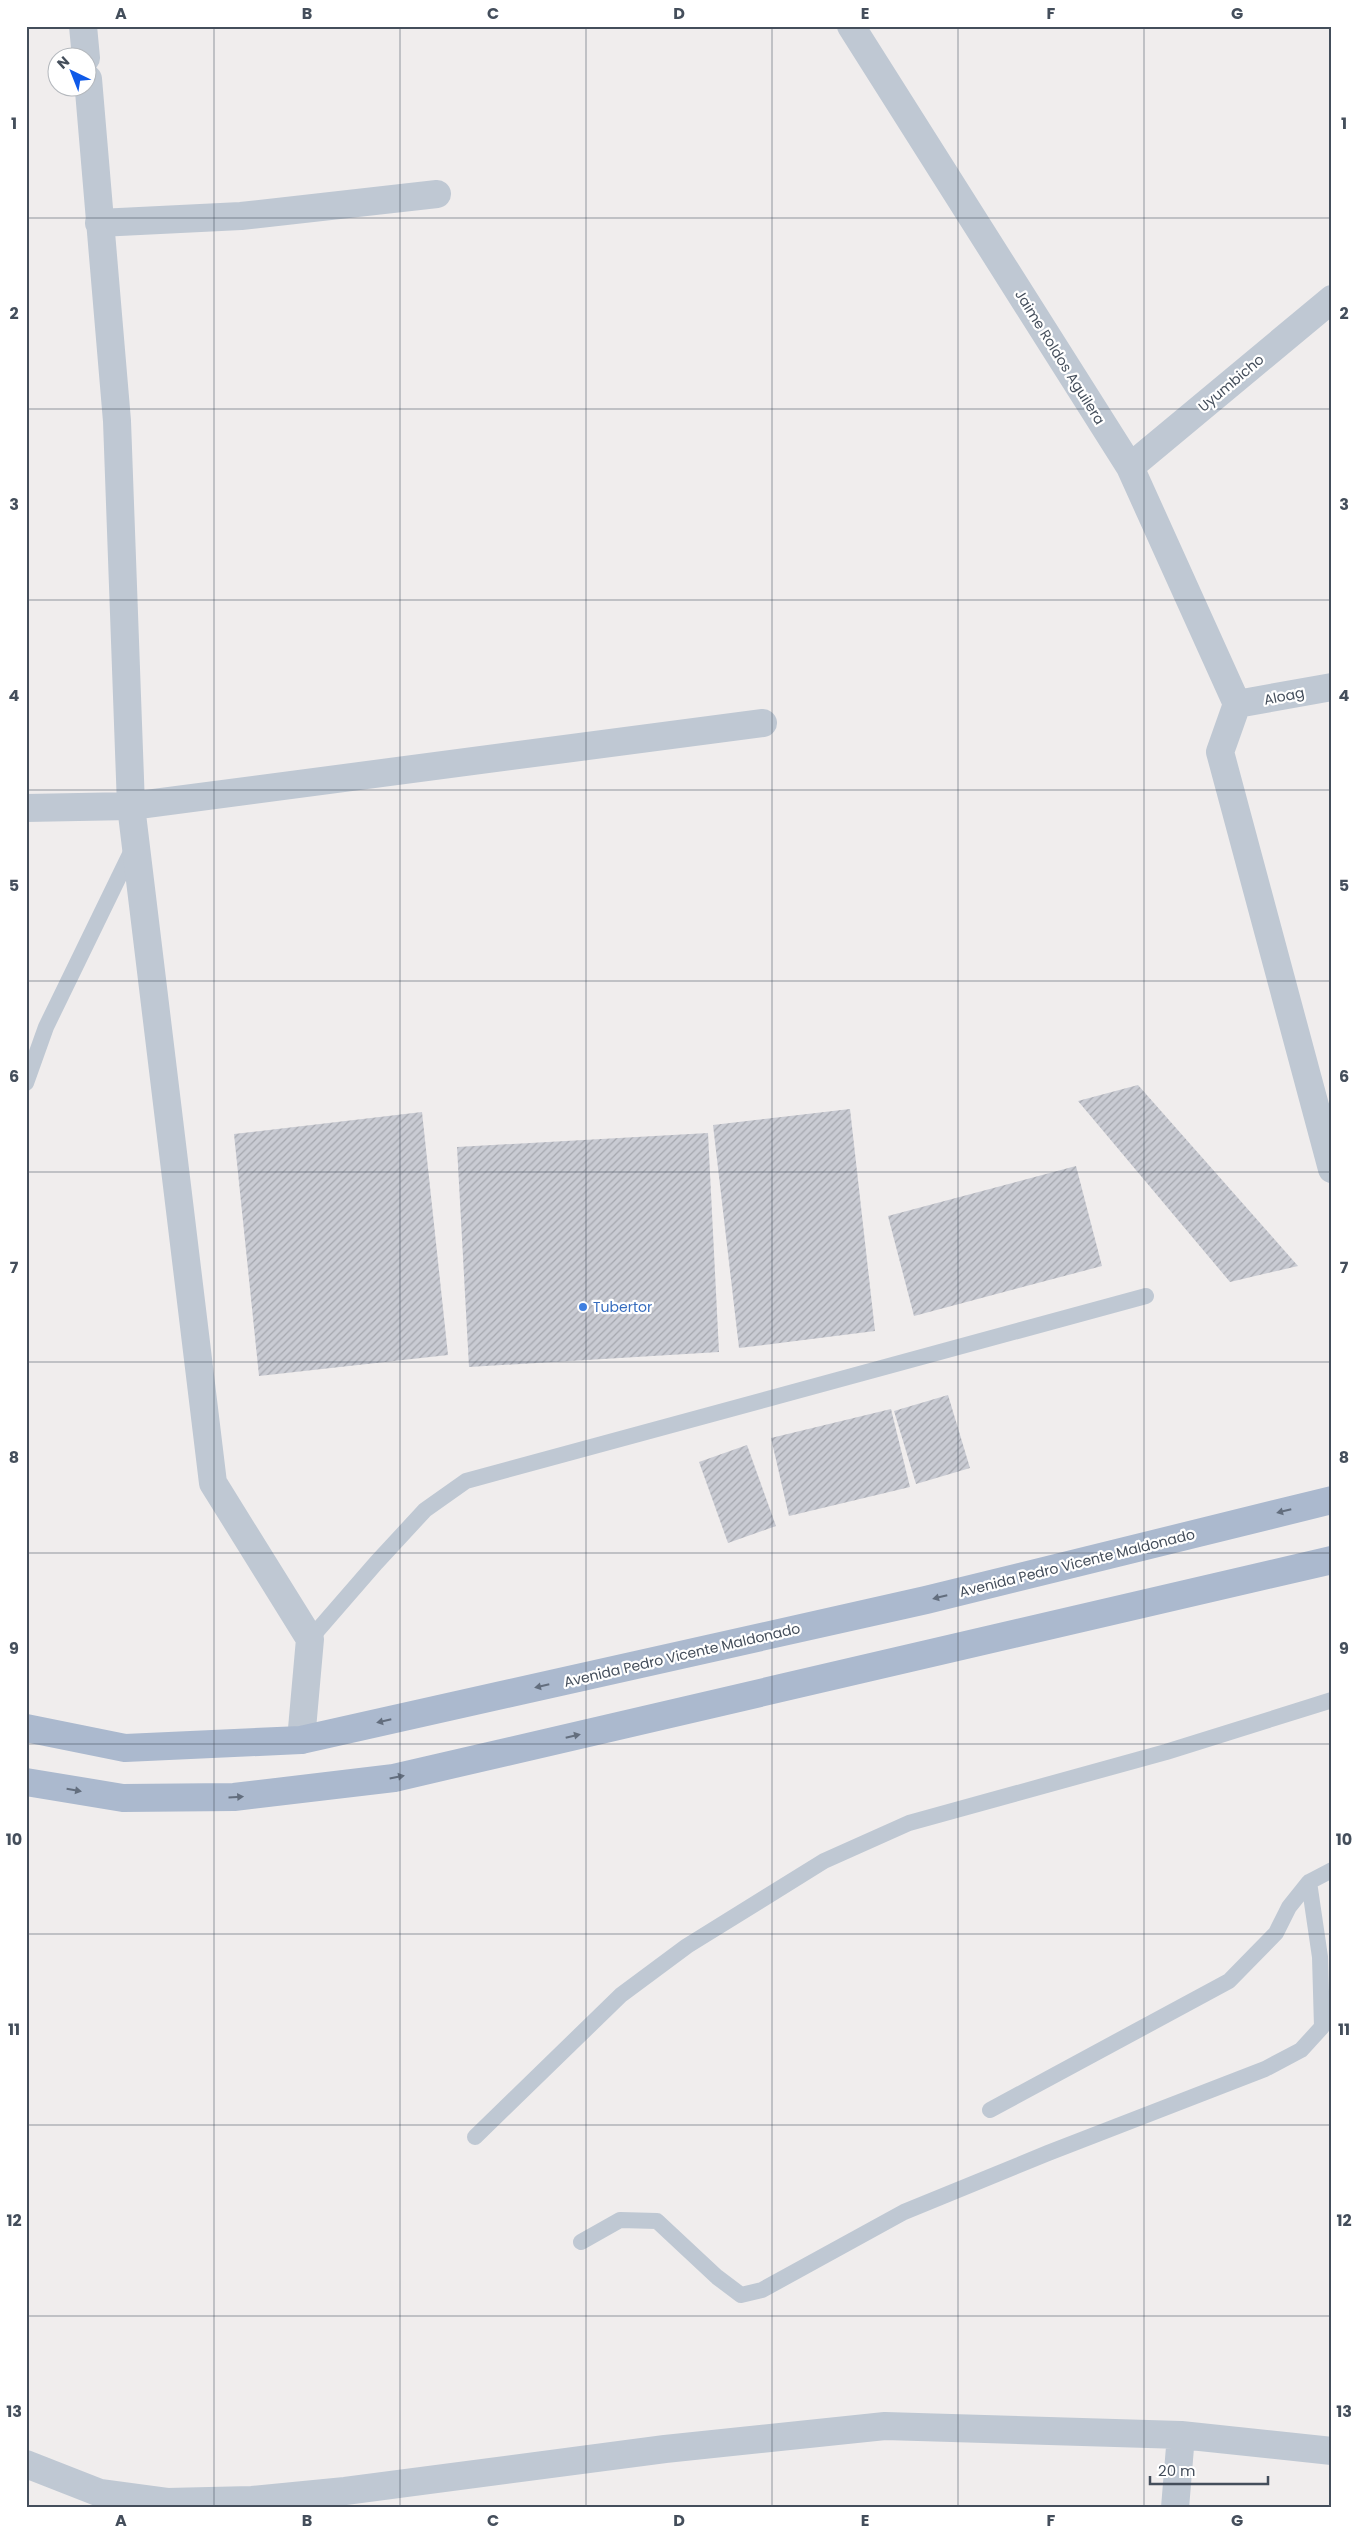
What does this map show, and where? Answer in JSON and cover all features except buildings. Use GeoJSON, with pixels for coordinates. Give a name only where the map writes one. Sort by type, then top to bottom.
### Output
{"type":"FeatureCollection","features":[{"type":"Feature","properties":{"kind":"main road","name":"Avenida Pedro Vicente Maldonado"},"geometry":{"type":"LineString","coordinates":[[26,1728],[125,1748],[301,1740],[926,1600],[1332,1500]]}},
{"type":"Feature","properties":{"kind":"main road"},"geometry":{"type":"LineString","coordinates":[[26,1782],[123,1798],[206,1798],[234,1797],[394,1778],[1332,1560]]}},
{"type":"Feature","properties":{"kind":"street"},"geometry":{"type":"LineString","coordinates":[[83,26],[85,48]]}},
{"type":"Feature","properties":{"kind":"street","name":"Jaime Roldos Aguilera"},"geometry":{"type":"LineString","coordinates":[[851,26],[1130,467],[1237,704]]}},
{"type":"Feature","properties":{"kind":"street"},"geometry":{"type":"LineString","coordinates":[[89,98],[117,421],[131,806],[213,1484],[310,1638],[301,1740]]}},
{"type":"Feature","properties":{"kind":"street"},"geometry":{"type":"LineString","coordinates":[[99,223],[242,216],[437,194]]}},
{"type":"Feature","properties":{"kind":"street","name":"Uyumbicho"},"geometry":{"type":"LineString","coordinates":[[1130,467],[1332,299]]}},
{"type":"Feature","properties":{"kind":"street","name":"Aloag"},"geometry":{"type":"LineString","coordinates":[[1237,704],[1332,687]]}},
{"type":"Feature","properties":{"kind":"street"},"geometry":{"type":"LineString","coordinates":[[1237,704],[1220,752],[1332,1169]]}},
{"type":"Feature","properties":{"kind":"street"},"geometry":{"type":"LineString","coordinates":[[26,808],[131,806],[763,723]]}},
{"type":"Feature","properties":{"kind":"street"},"geometry":{"type":"LineString","coordinates":[[26,2464],[100,2494],[167,2502],[233,2500],[345,2491],[664,2449],[885,2426],[1180,2435],[1332,2451]]}},
{"type":"Feature","properties":{"kind":"street"},"geometry":{"type":"LineString","coordinates":[[1175,2508],[1180,2435]]}},
{"type":"Feature","properties":{"kind":"lane"},"geometry":{"type":"LineString","coordinates":[[26,1083],[46,1027],[136,844]]}},
{"type":"Feature","properties":{"kind":"lane"},"geometry":{"type":"LineString","coordinates":[[310,1638],[426,1510],[466,1481],[1146,1296]]}},
{"type":"Feature","properties":{"kind":"lane"},"geometry":{"type":"LineString","coordinates":[[475,2137],[621,1995],[686,1946],[824,1861],[909,1823],[1166,1752],[1332,1700]]}},
{"type":"Feature","properties":{"kind":"lane"},"geometry":{"type":"LineString","coordinates":[[990,2110],[1229,1981],[1276,1933],[1289,1907],[1309,1882],[1332,1870]]}},
{"type":"Feature","properties":{"kind":"lane"},"geometry":{"type":"LineString","coordinates":[[581,2242],[620,2220],[657,2221],[717,2277],[741,2294],[762,2290],[904,2212],[1048,2153],[1265,2069],[1301,2050],[1322,2027],[1320,1957],[1309,1882]]}},
{"type":"Feature","properties":{"kind":"place","name":"Tubertor"},"geometry":{"type":"Point","coordinates":[583,1307]}}]}
